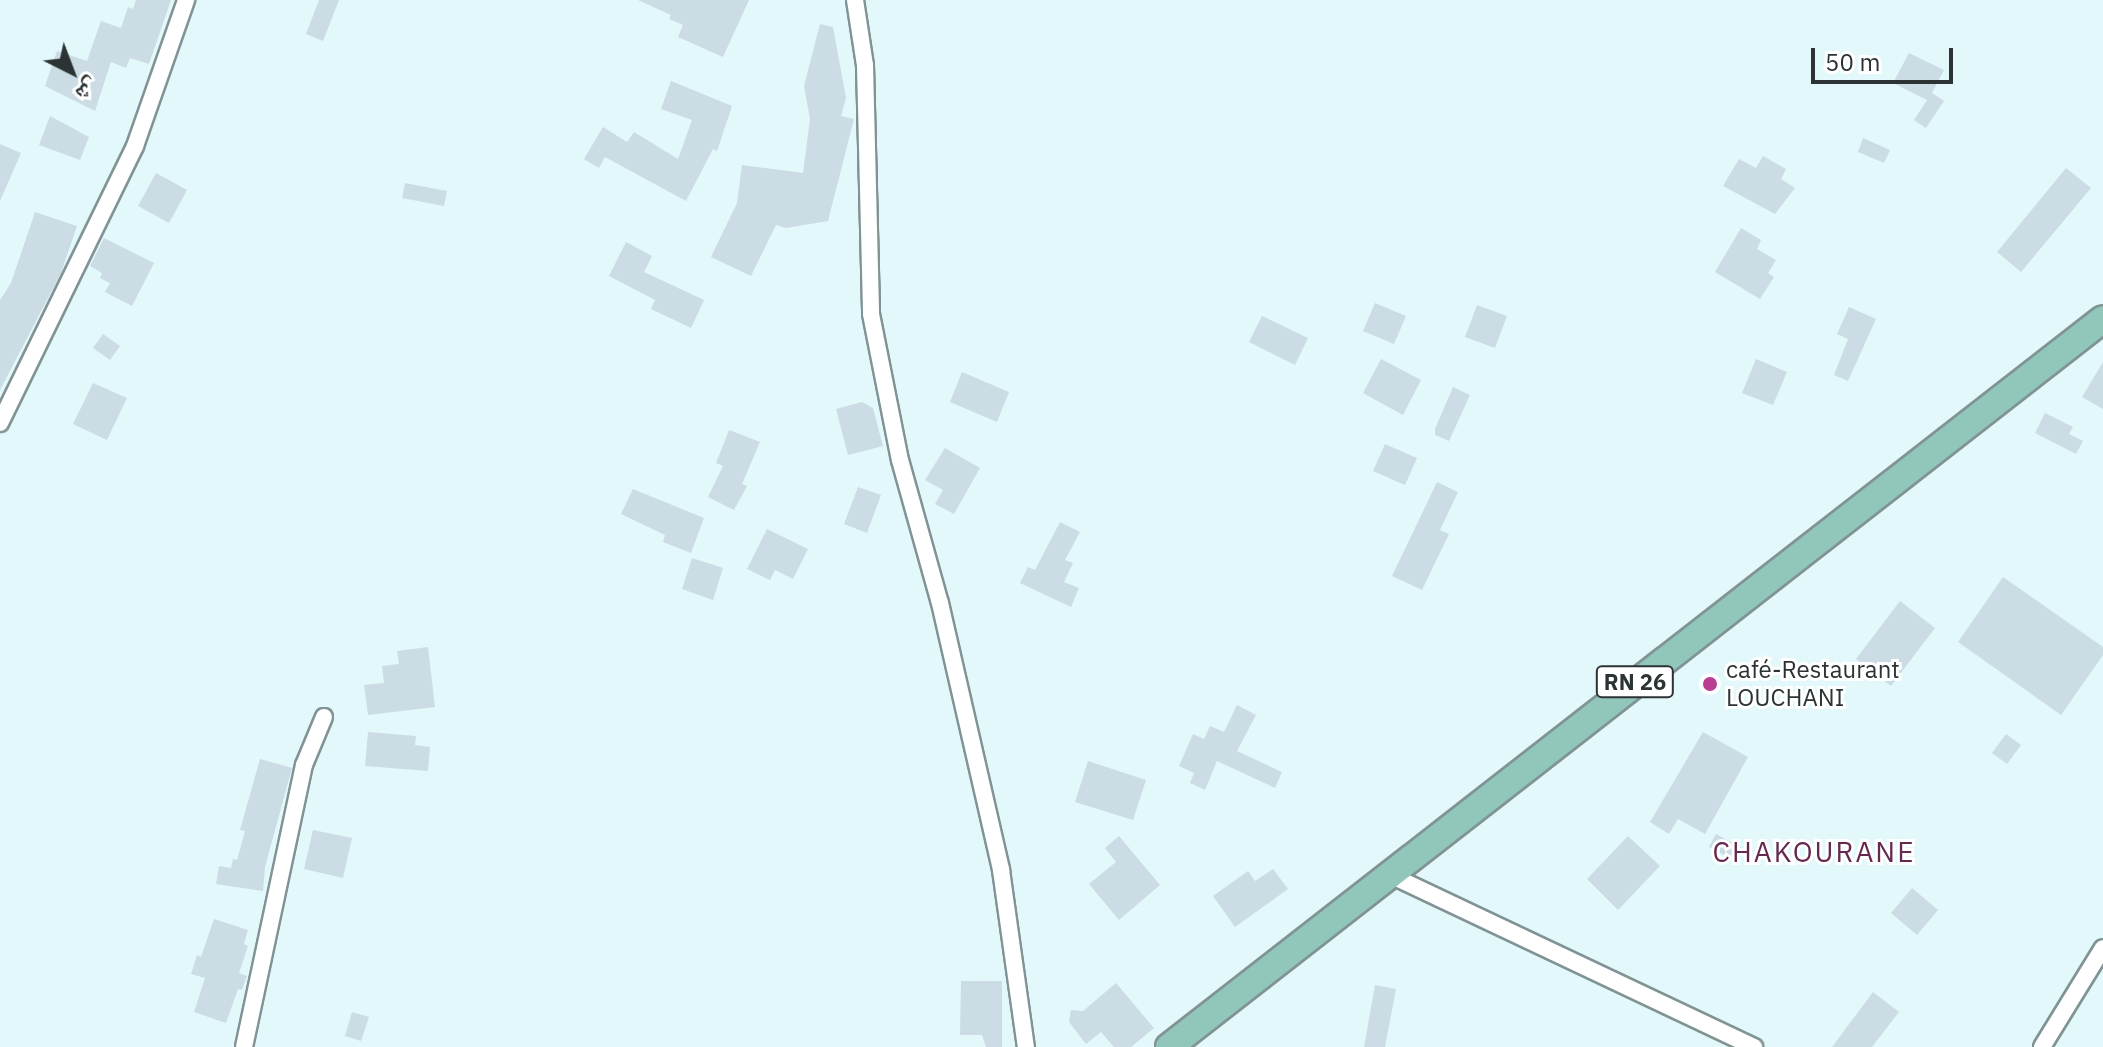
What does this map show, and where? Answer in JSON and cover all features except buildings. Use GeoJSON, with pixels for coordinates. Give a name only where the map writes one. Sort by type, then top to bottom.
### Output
{"type":"FeatureCollection","features":[{"type":"Feature","properties":{"kind":"main road","name":"RN 26"},"geometry":{"type":"LineString","coordinates":[[1169,1047],[2103,319]]}},
{"type":"Feature","properties":{"kind":"street"},"geometry":{"type":"LineString","coordinates":[[0,423],[135,146],[186,0]]}},
{"type":"Feature","properties":{"kind":"street"},"geometry":{"type":"LineString","coordinates":[[855,0],[865,65],[871,314],[900,460],[940,603],[1001,870],[1026,1047]]}},
{"type":"Feature","properties":{"kind":"street"},"geometry":{"type":"LineString","coordinates":[[244,1047],[304,765],[324,717]]}},
{"type":"Feature","properties":{"kind":"street"},"geometry":{"type":"LineString","coordinates":[[1388,874],[1754,1047]]}},
{"type":"Feature","properties":{"kind":"street"},"geometry":{"type":"LineString","coordinates":[[2042,1047],[2103,948]]}},
{"type":"Feature","properties":{"kind":"place","name":"café-Restaurant LOUCHANI"},"geometry":{"type":"Point","coordinates":[1710,684]}},
{"type":"Feature","properties":{"kind":"district","name":"CHAKOURANE"},"geometry":{"type":"Point","coordinates":[1814,852]}}]}
